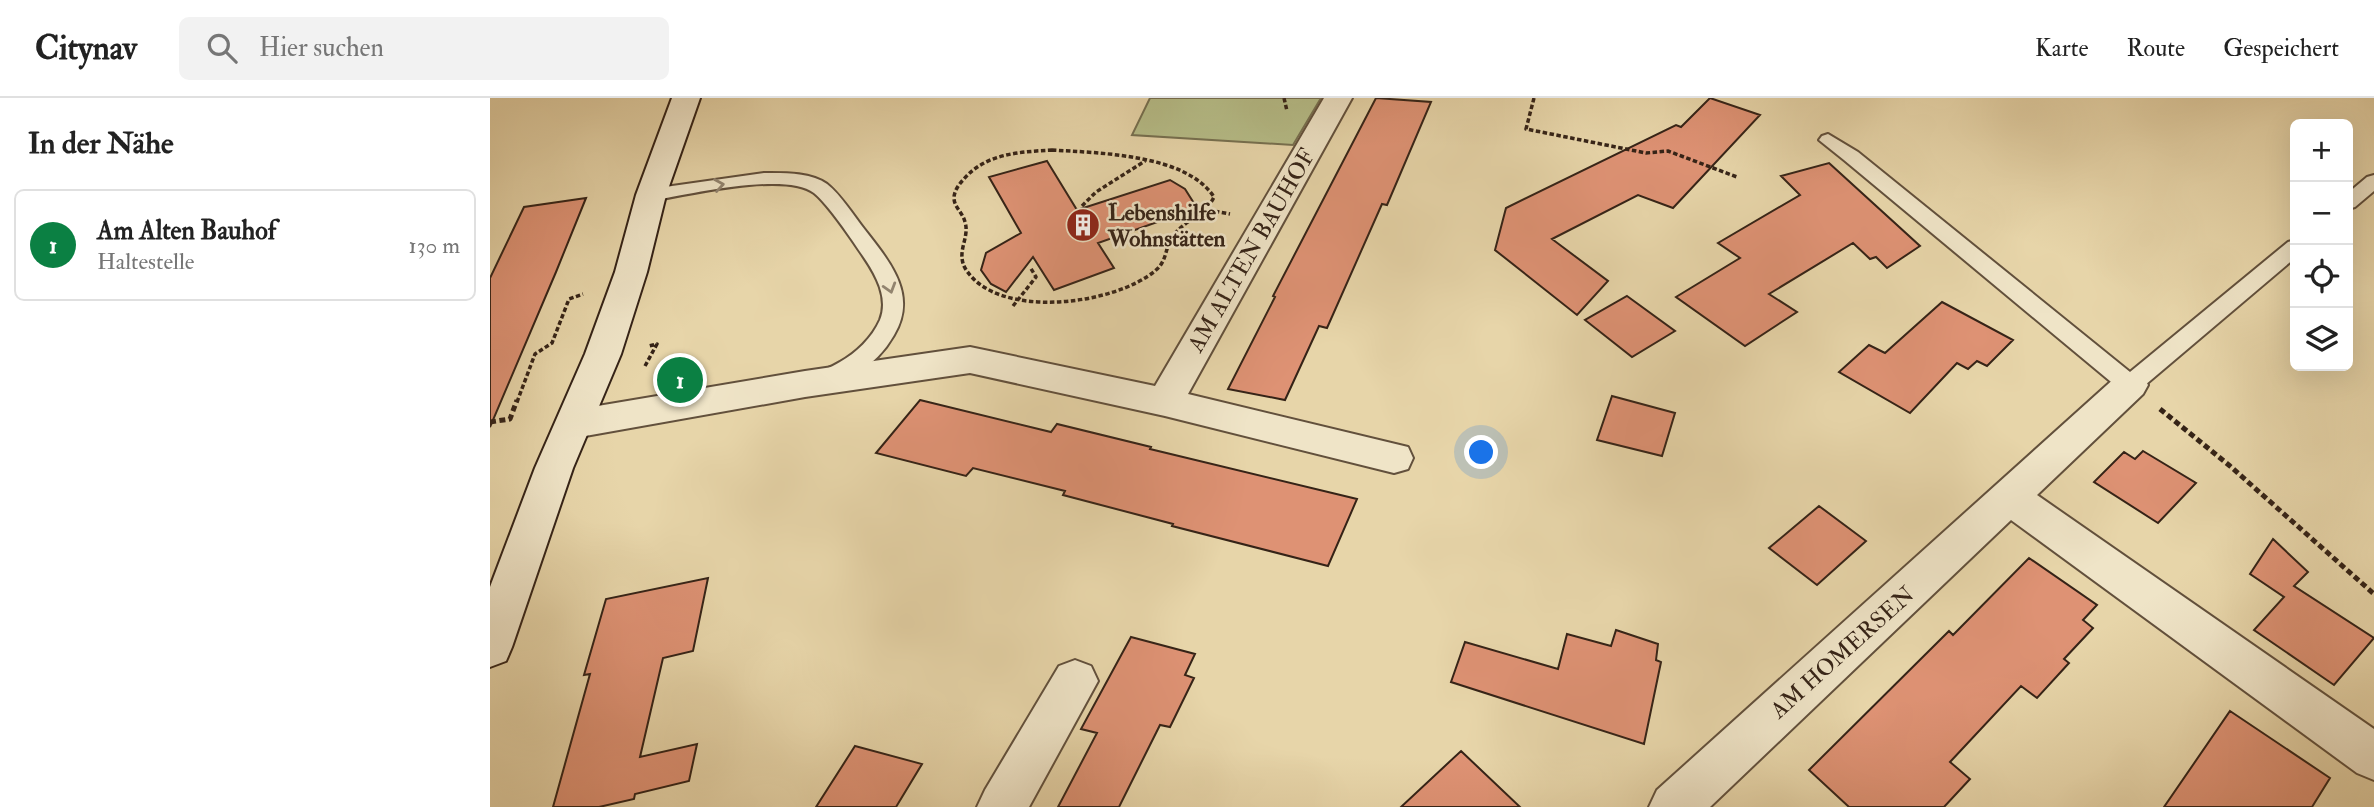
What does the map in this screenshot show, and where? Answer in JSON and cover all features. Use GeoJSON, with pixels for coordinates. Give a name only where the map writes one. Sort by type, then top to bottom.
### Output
{"type":"FeatureCollection","features":[{"type":"Feature","properties":{"kind":"street"},"geometry":{"type":"LineString","coordinates":[[490,647],[541,502],[603,354],[628,279],[651,195],[687,98]]}},
{"type":"Feature","properties":{"kind":"street","name":"AM ALTEN BAUHOF"},"geometry":{"type":"LineString","coordinates":[[1165,401],[1338,98]]}},
{"type":"Feature","properties":{"kind":"street"},"geometry":{"type":"LineString","coordinates":[[574,424],[805,384],[970,360],[1165,401],[1394,458]]}},
{"type":"Feature","properties":{"kind":"street","name":"AM HOMERSEN"},"geometry":{"type":"LineString","coordinates":[[1674,807],[2130,385]]}},
{"type":"Feature","properties":{"kind":"street"},"geometry":{"type":"LineString","coordinates":[[2009,497],[2374,757]]}},
{"type":"Feature","properties":{"kind":"street"},"geometry":{"type":"LineString","coordinates":[[1002,807],[1075,681]]}},
{"type":"Feature","properties":{"kind":"lane"},"geometry":{"type":"LineString","coordinates":[[1828,140],[2130,385]]}},
{"type":"Feature","properties":{"kind":"lane"},"geometry":{"type":"LineString","coordinates":[[651,195],[767,178],[802,180],[814,183],[821,189],[883,270],[893,295],[894,308],[888,324],[867,355],[832,376],[805,384]]}},
{"type":"Feature","properties":{"kind":"lane"},"geometry":{"type":"LineString","coordinates":[[2353,199],[2374,181]]}},
{"type":"Feature","properties":{"kind":"lane","name":"AM HOMERSEN"},"geometry":{"type":"LineString","coordinates":[[2130,385],[2290,251]]}},
{"type":"Feature","properties":{"kind":"path"},"geometry":{"type":"LineString","coordinates":[[1534,98],[1526,129],[1646,153],[1668,151],[1737,177]]}},
{"type":"Feature","properties":{"kind":"path"},"geometry":{"type":"LineString","coordinates":[[1042,150],[1109,154],[1145,161],[1209,185],[1214,197],[1207,210],[1173,236],[1166,249],[1162,267],[1148,278],[1126,288],[1068,303],[1021,296],[980,285],[962,262],[959,250],[967,228],[954,197],[957,188],[972,168],[994,157],[1042,150]]}},
{"type":"Feature","properties":{"kind":"path"},"geometry":{"type":"LineString","coordinates":[[1082,206],[1089,197],[1131,173],[1145,161]]}},
{"type":"Feature","properties":{"kind":"path"},"geometry":{"type":"LineString","coordinates":[[1013,306],[1036,277],[1030,267]]}},
{"type":"Feature","properties":{"kind":"path"},"geometry":{"type":"LineString","coordinates":[[490,422],[510,419],[535,354],[552,343],[569,299],[577,295]]}},
{"type":"Feature","properties":{"kind":"path"},"geometry":{"type":"LineString","coordinates":[[2130,385],[2230,466],[2374,594]]}},
{"type":"Feature","properties":{"kind":"green space"},"geometry":{"type":"Polygon","coordinates":[[[1150,98],[1321,98],[1293,145],[1132,135],[1150,98]]]}},
{"type":"Feature","properties":{"kind":"building"},"geometry":{"type":"Polygon","coordinates":[[[1376,98],[1431,102],[1387,205],[1382,204],[1327,328],[1319,326],[1285,400],[1228,389],[1275,297],[1273,296],[1376,98]]]}},
{"type":"Feature","properties":{"kind":"building"},"geometry":{"type":"Polygon","coordinates":[[[1710,98],[1760,115],[1673,208],[1638,195],[1552,239],[1608,281],[1577,315],[1495,250],[1506,208],[1676,125],[1681,127],[1710,98]]]}},
{"type":"Feature","properties":{"kind":"building","name":"Lebenshilfe Wohnstätten"},"geometry":{"type":"Polygon","coordinates":[[[1047,161],[1077,210],[1170,180],[1185,189],[1197,208],[1098,243],[1114,268],[1054,290],[1033,257],[1006,292],[991,284],[981,270],[986,253],[1021,233],[989,177],[1047,161]]]}},
{"type":"Feature","properties":{"kind":"building"},"geometry":{"type":"Polygon","coordinates":[[[1829,163],[1920,246],[1887,268],[1876,257],[1870,259],[1853,243],[1769,294],[1797,312],[1745,346],[1676,297],[1740,258],[1718,243],[1800,195],[1781,176],[1829,163]]]}},
{"type":"Feature","properties":{"kind":"building"},"geometry":{"type":"Polygon","coordinates":[[[586,198],[490,427],[490,278],[524,207],[586,198]]]}},
{"type":"Feature","properties":{"kind":"building"},"geometry":{"type":"Polygon","coordinates":[[[1627,296],[1675,331],[1632,357],[1585,320],[1627,296]]]}},
{"type":"Feature","properties":{"kind":"building"},"geometry":{"type":"Polygon","coordinates":[[[1942,302],[2013,340],[1987,366],[1977,361],[1968,369],[1957,363],[1910,413],[1839,372],[1869,345],[1885,353],[1942,302]]]}},
{"type":"Feature","properties":{"kind":"building"},"geometry":{"type":"Polygon","coordinates":[[[1612,396],[1675,413],[1662,456],[1597,440],[1612,396]]]}},
{"type":"Feature","properties":{"kind":"building"},"geometry":{"type":"Polygon","coordinates":[[[920,400],[1051,432],[1057,424],[1357,499],[1328,566],[1172,526],[1173,524],[1063,495],[1065,491],[973,468],[966,476],[876,453],[920,400]]]}},
{"type":"Feature","properties":{"kind":"building"},"geometry":{"type":"Polygon","coordinates":[[[2143,451],[2196,483],[2158,523],[2094,482],[2124,452],[2135,459],[2143,451]]]}},
{"type":"Feature","properties":{"kind":"building"},"geometry":{"type":"Polygon","coordinates":[[[1819,506],[1866,541],[1817,585],[1769,548],[1819,506]]]}},
{"type":"Feature","properties":{"kind":"building"},"geometry":{"type":"Polygon","coordinates":[[[2273,539],[2308,572],[2294,586],[2374,638],[2334,685],[2254,630],[2284,597],[2250,574],[2273,539]]]}},
{"type":"Feature","properties":{"kind":"building"},"geometry":{"type":"Polygon","coordinates":[[[2029,558],[2097,605],[2083,620],[2093,628],[2064,659],[2069,663],[2037,698],[2021,686],[1950,762],[1970,779],[1944,807],[1849,807],[1809,770],[1949,631],[1953,635],[2029,558]]]}},
{"type":"Feature","properties":{"kind":"building"},"geometry":{"type":"Polygon","coordinates":[[[708,578],[693,651],[663,658],[640,757],[697,744],[689,781],[635,794],[634,799],[599,807],[553,807],[590,674],[584,675],[606,599],[708,578]]]}},
{"type":"Feature","properties":{"kind":"building"},"geometry":{"type":"Polygon","coordinates":[[[1616,630],[1658,644],[1656,660],[1661,662],[1644,744],[1451,682],[1465,642],[1558,669],[1567,634],[1611,646],[1616,630]]]}},
{"type":"Feature","properties":{"kind":"building"},"geometry":{"type":"Polygon","coordinates":[[[1131,637],[1195,654],[1185,675],[1194,678],[1170,727],[1160,725],[1119,807],[1058,807],[1097,733],[1081,729],[1131,637]]]}},
{"type":"Feature","properties":{"kind":"building"},"geometry":{"type":"Polygon","coordinates":[[[2230,711],[2330,778],[2312,807],[2164,807],[2230,711]]]}},
{"type":"Feature","properties":{"kind":"building"},"geometry":{"type":"Polygon","coordinates":[[[855,746],[922,764],[896,807],[816,807],[855,746]]]}},
{"type":"Feature","properties":{"kind":"building"},"geometry":{"type":"Polygon","coordinates":[[[1461,751],[1520,807],[1401,807],[1461,751]]]}},
{"type":"Feature","properties":{"kind":"place","name":"Lebenshilfe Wohnstätten"},"geometry":{"type":"Point","coordinates":[1083,225]}},
{"type":"Feature","properties":{"kind":"place","name":"Am Alten Bauhof"},"geometry":{"type":"Point","coordinates":[680,380]}}]}
